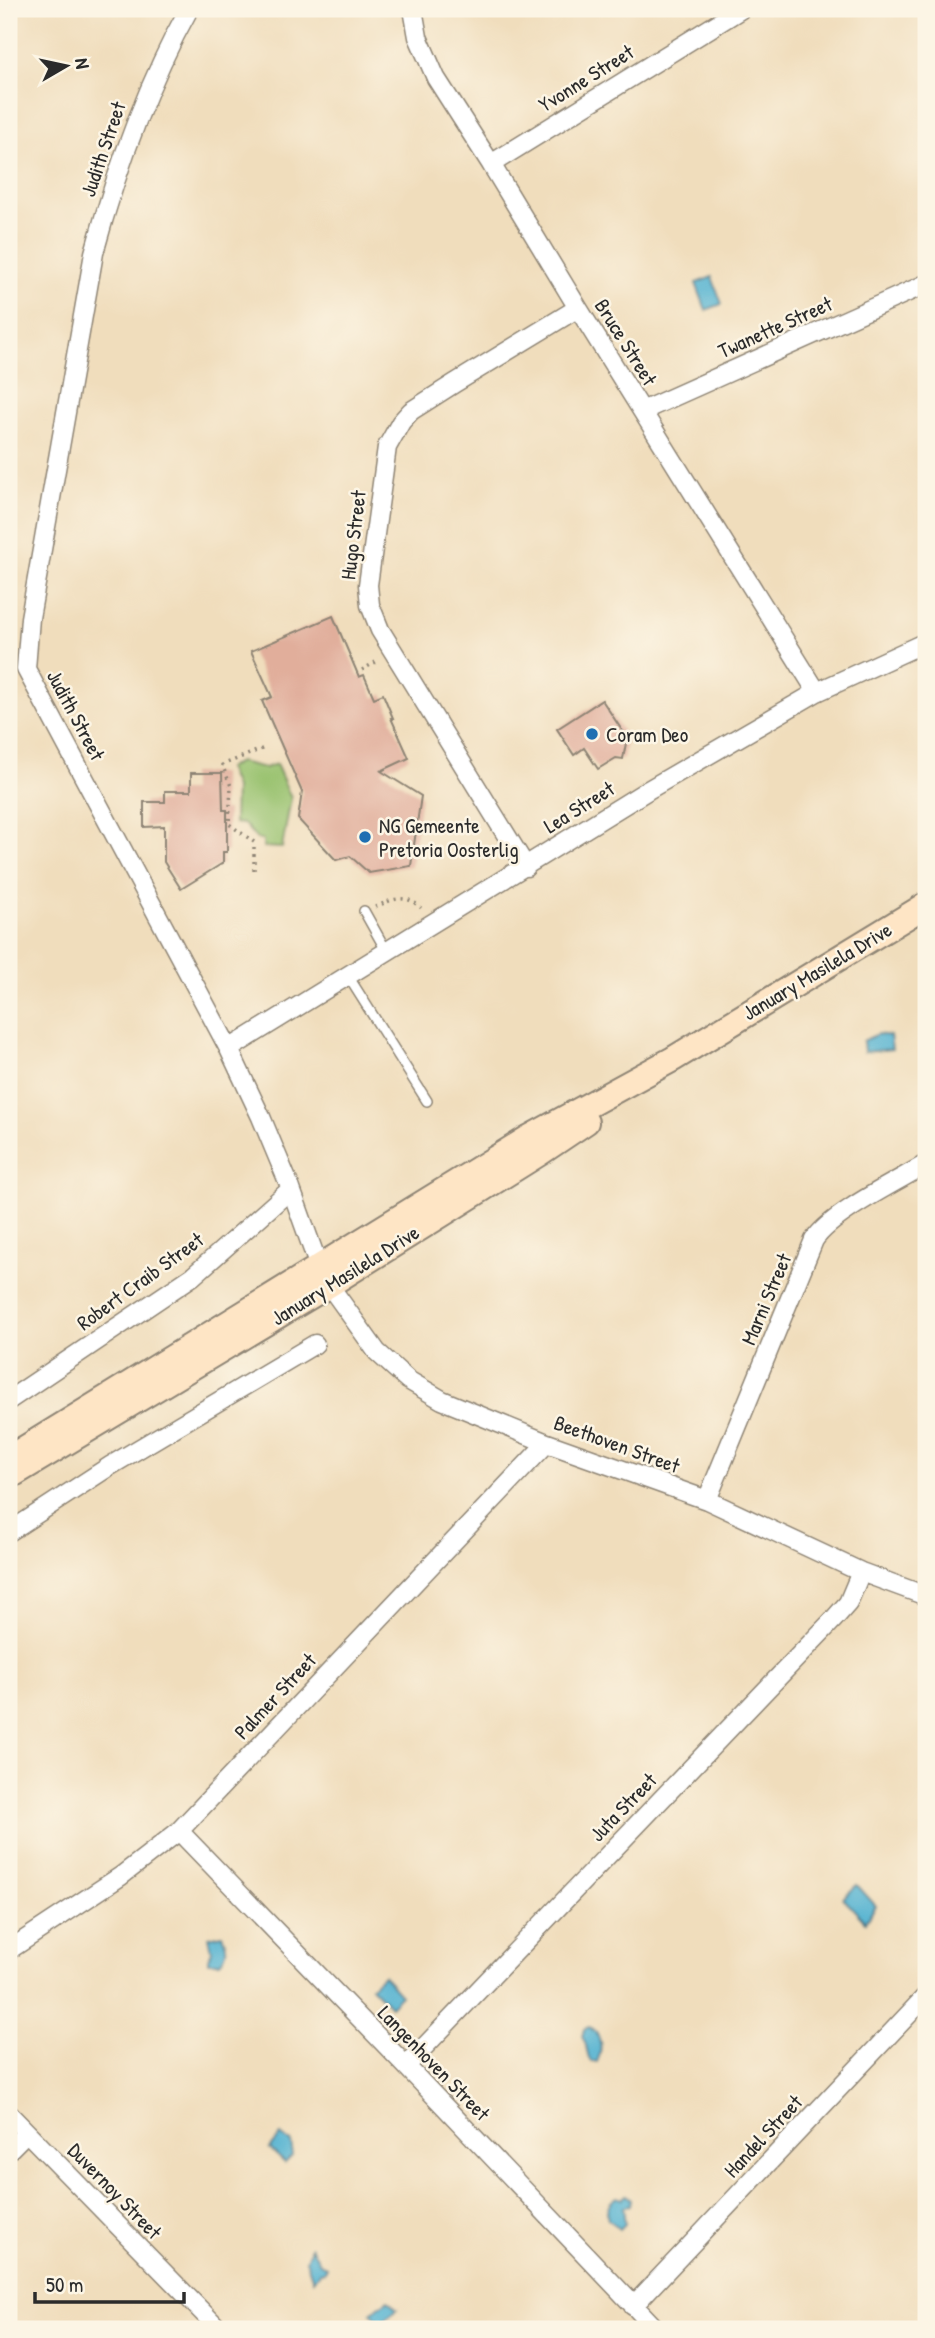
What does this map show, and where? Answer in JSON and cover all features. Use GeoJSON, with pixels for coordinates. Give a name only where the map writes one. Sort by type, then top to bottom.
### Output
{"type":"FeatureCollection","features":[{"type":"Feature","properties":{"kind":"main road","name":"January Masilela Drive"},"geometry":{"type":"LineString","coordinates":[[9,1458],[540,1153],[673,1059],[926,905]]}},
{"type":"Feature","properties":{"kind":"main road","name":"January Masilela Drive"},"geometry":{"type":"LineString","coordinates":[[9,1477],[324,1276]]}},
{"type":"Feature","properties":{"kind":"street","name":"Judith Street"},"geometry":{"type":"LineString","coordinates":[[189,9],[148,90],[110,196],[94,253],[30,618],[17,672],[229,1049],[261,1117],[324,1276]]}},
{"type":"Feature","properties":{"kind":"street","name":"Bruce Street"},"geometry":{"type":"LineString","coordinates":[[413,9],[418,37],[436,78],[817,692]]}},
{"type":"Feature","properties":{"kind":"street","name":"Yvonne Street"},"geometry":{"type":"LineString","coordinates":[[491,164],[741,9]]}},
{"type":"Feature","properties":{"kind":"street","name":"Twanette Street"},"geometry":{"type":"LineString","coordinates":[[642,411],[926,284]]}},
{"type":"Feature","properties":{"kind":"street","name":"Hugo Street"},"geometry":{"type":"LineString","coordinates":[[526,867],[380,630],[370,605],[368,585],[387,447],[401,422],[411,411],[578,308]]}},
{"type":"Feature","properties":{"kind":"street","name":"Lea Street"},"geometry":{"type":"LineString","coordinates":[[229,1049],[648,790],[817,692],[926,642]]}},
{"type":"Feature","properties":{"kind":"street","name":"Marni Street"},"geometry":{"type":"LineString","coordinates":[[707,1500],[814,1240],[821,1229],[926,1164]]}},
{"type":"Feature","properties":{"kind":"street","name":"Robert Craib Street"},"geometry":{"type":"LineString","coordinates":[[9,1400],[193,1276],[291,1189]]}},
{"type":"Feature","properties":{"kind":"street","name":"Beethoven Street"},"geometry":{"type":"LineString","coordinates":[[324,1276],[377,1352],[408,1380],[442,1399],[547,1443],[707,1500],[861,1572],[926,1596]]}},
{"type":"Feature","properties":{"kind":"street"},"geometry":{"type":"LineString","coordinates":[[9,1532],[110,1466],[315,1344]]}},
{"type":"Feature","properties":{"kind":"street","name":"Palmer Street"},"geometry":{"type":"LineString","coordinates":[[9,1950],[121,1876],[179,1830],[547,1443]]}},
{"type":"Feature","properties":{"kind":"street","name":"Juta Street"},"geometry":{"type":"LineString","coordinates":[[406,2066],[833,1620],[848,1602],[861,1572]]}},
{"type":"Feature","properties":{"kind":"street","name":"Langenhoven Street"},"geometry":{"type":"LineString","coordinates":[[179,1830],[656,2329]]}},
{"type":"Feature","properties":{"kind":"street","name":"Handel Street"},"geometry":{"type":"LineString","coordinates":[[633,2306],[926,1996]]}},
{"type":"Feature","properties":{"kind":"street","name":"Duvernoy Street"},"geometry":{"type":"LineString","coordinates":[[9,2114],[219,2329]]}},
{"type":"Feature","properties":{"kind":"street"},"geometry":{"type":"LineString","coordinates":[[9,2150],[26,2133]]}},
{"type":"Feature","properties":{"kind":"lane"},"geometry":{"type":"LineString","coordinates":[[364,911],[387,952]]}},
{"type":"Feature","properties":{"kind":"lane"},"geometry":{"type":"LineString","coordinates":[[348,976],[426,1101]]}},
{"type":"Feature","properties":{"kind":"path"},"geometry":{"type":"LineString","coordinates":[[254,870],[254,842],[229,824],[230,786],[222,765],[264,748]]}},
{"type":"Feature","properties":{"kind":"path"},"geometry":{"type":"LineString","coordinates":[[364,911],[394,898],[404,897],[421,907],[431,925]]}},
{"type":"Feature","properties":{"kind":"green space"},"geometry":{"type":"Polygon","coordinates":[[[239,762],[265,768],[276,764],[291,798],[282,848],[263,847],[263,840],[257,839],[244,824],[234,823],[235,788],[227,768],[239,762]]]}},
{"type":"Feature","properties":{"kind":"water"},"geometry":{"type":"Polygon","coordinates":[[[712,277],[722,304],[706,310],[696,283],[712,277]]]}},
{"type":"Feature","properties":{"kind":"water"},"geometry":{"type":"Polygon","coordinates":[[[877,1034],[890,1036],[892,1049],[864,1052],[863,1041],[877,1034]]]}},
{"type":"Feature","properties":{"kind":"water"},"geometry":{"type":"Polygon","coordinates":[[[857,1885],[876,1906],[865,1922],[843,1898],[857,1885]]]}},
{"type":"Feature","properties":{"kind":"water"},"geometry":{"type":"Polygon","coordinates":[[[222,1934],[226,1945],[225,1955],[220,1962],[208,1962],[212,1951],[209,1937],[222,1934]]]}},
{"type":"Feature","properties":{"kind":"water"},"geometry":{"type":"Polygon","coordinates":[[[383,1975],[401,1995],[390,2006],[371,1986],[383,1975]]]}},
{"type":"Feature","properties":{"kind":"water"},"geometry":{"type":"Polygon","coordinates":[[[589,2027],[597,2034],[600,2043],[597,2062],[591,2062],[589,2059],[582,2037],[584,2029],[589,2027]]]}},
{"type":"Feature","properties":{"kind":"water"},"geometry":{"type":"Polygon","coordinates":[[[281,2135],[291,2143],[293,2155],[285,2163],[270,2149],[281,2135]]]}},
{"type":"Feature","properties":{"kind":"water"},"geometry":{"type":"Polygon","coordinates":[[[626,2195],[631,2199],[630,2206],[623,2207],[625,2224],[620,2229],[608,2220],[607,2209],[614,2199],[622,2199],[626,2195]]]}},
{"type":"Feature","properties":{"kind":"water"},"geometry":{"type":"Polygon","coordinates":[[[311,2247],[320,2263],[327,2267],[313,2280],[306,2260],[311,2247]]]}},
{"type":"Feature","properties":{"kind":"water"},"geometry":{"type":"Polygon","coordinates":[[[388,2300],[397,2309],[381,2324],[371,2313],[388,2300]]]}},
{"type":"Feature","properties":{"kind":"building"},"geometry":{"type":"Polygon","coordinates":[[[333,616],[359,677],[364,675],[374,698],[383,694],[409,758],[381,771],[421,796],[411,866],[369,873],[350,856],[336,860],[298,819],[302,792],[262,701],[272,697],[251,651],[333,616]]]}},
{"type":"Feature","properties":{"kind":"building","name":"Coram Deo"},"geometry":{"type":"Polygon","coordinates":[[[602,700],[627,738],[623,759],[616,758],[598,769],[584,748],[574,755],[557,729],[602,700]]]}},
{"type":"Feature","properties":{"kind":"building"},"geometry":{"type":"Polygon","coordinates":[[[191,773],[222,773],[223,810],[227,810],[227,852],[223,852],[223,863],[181,889],[164,862],[164,826],[144,827],[144,802],[165,802],[165,791],[191,791],[191,773]]]}},
{"type":"Feature","properties":{"kind":"place","name":"Coram Deo"},"geometry":{"type":"Point","coordinates":[592,734]}},
{"type":"Feature","properties":{"kind":"place","name":"NG Gemeente Pretoria Oosterlig"},"geometry":{"type":"Point","coordinates":[365,837]}}]}
